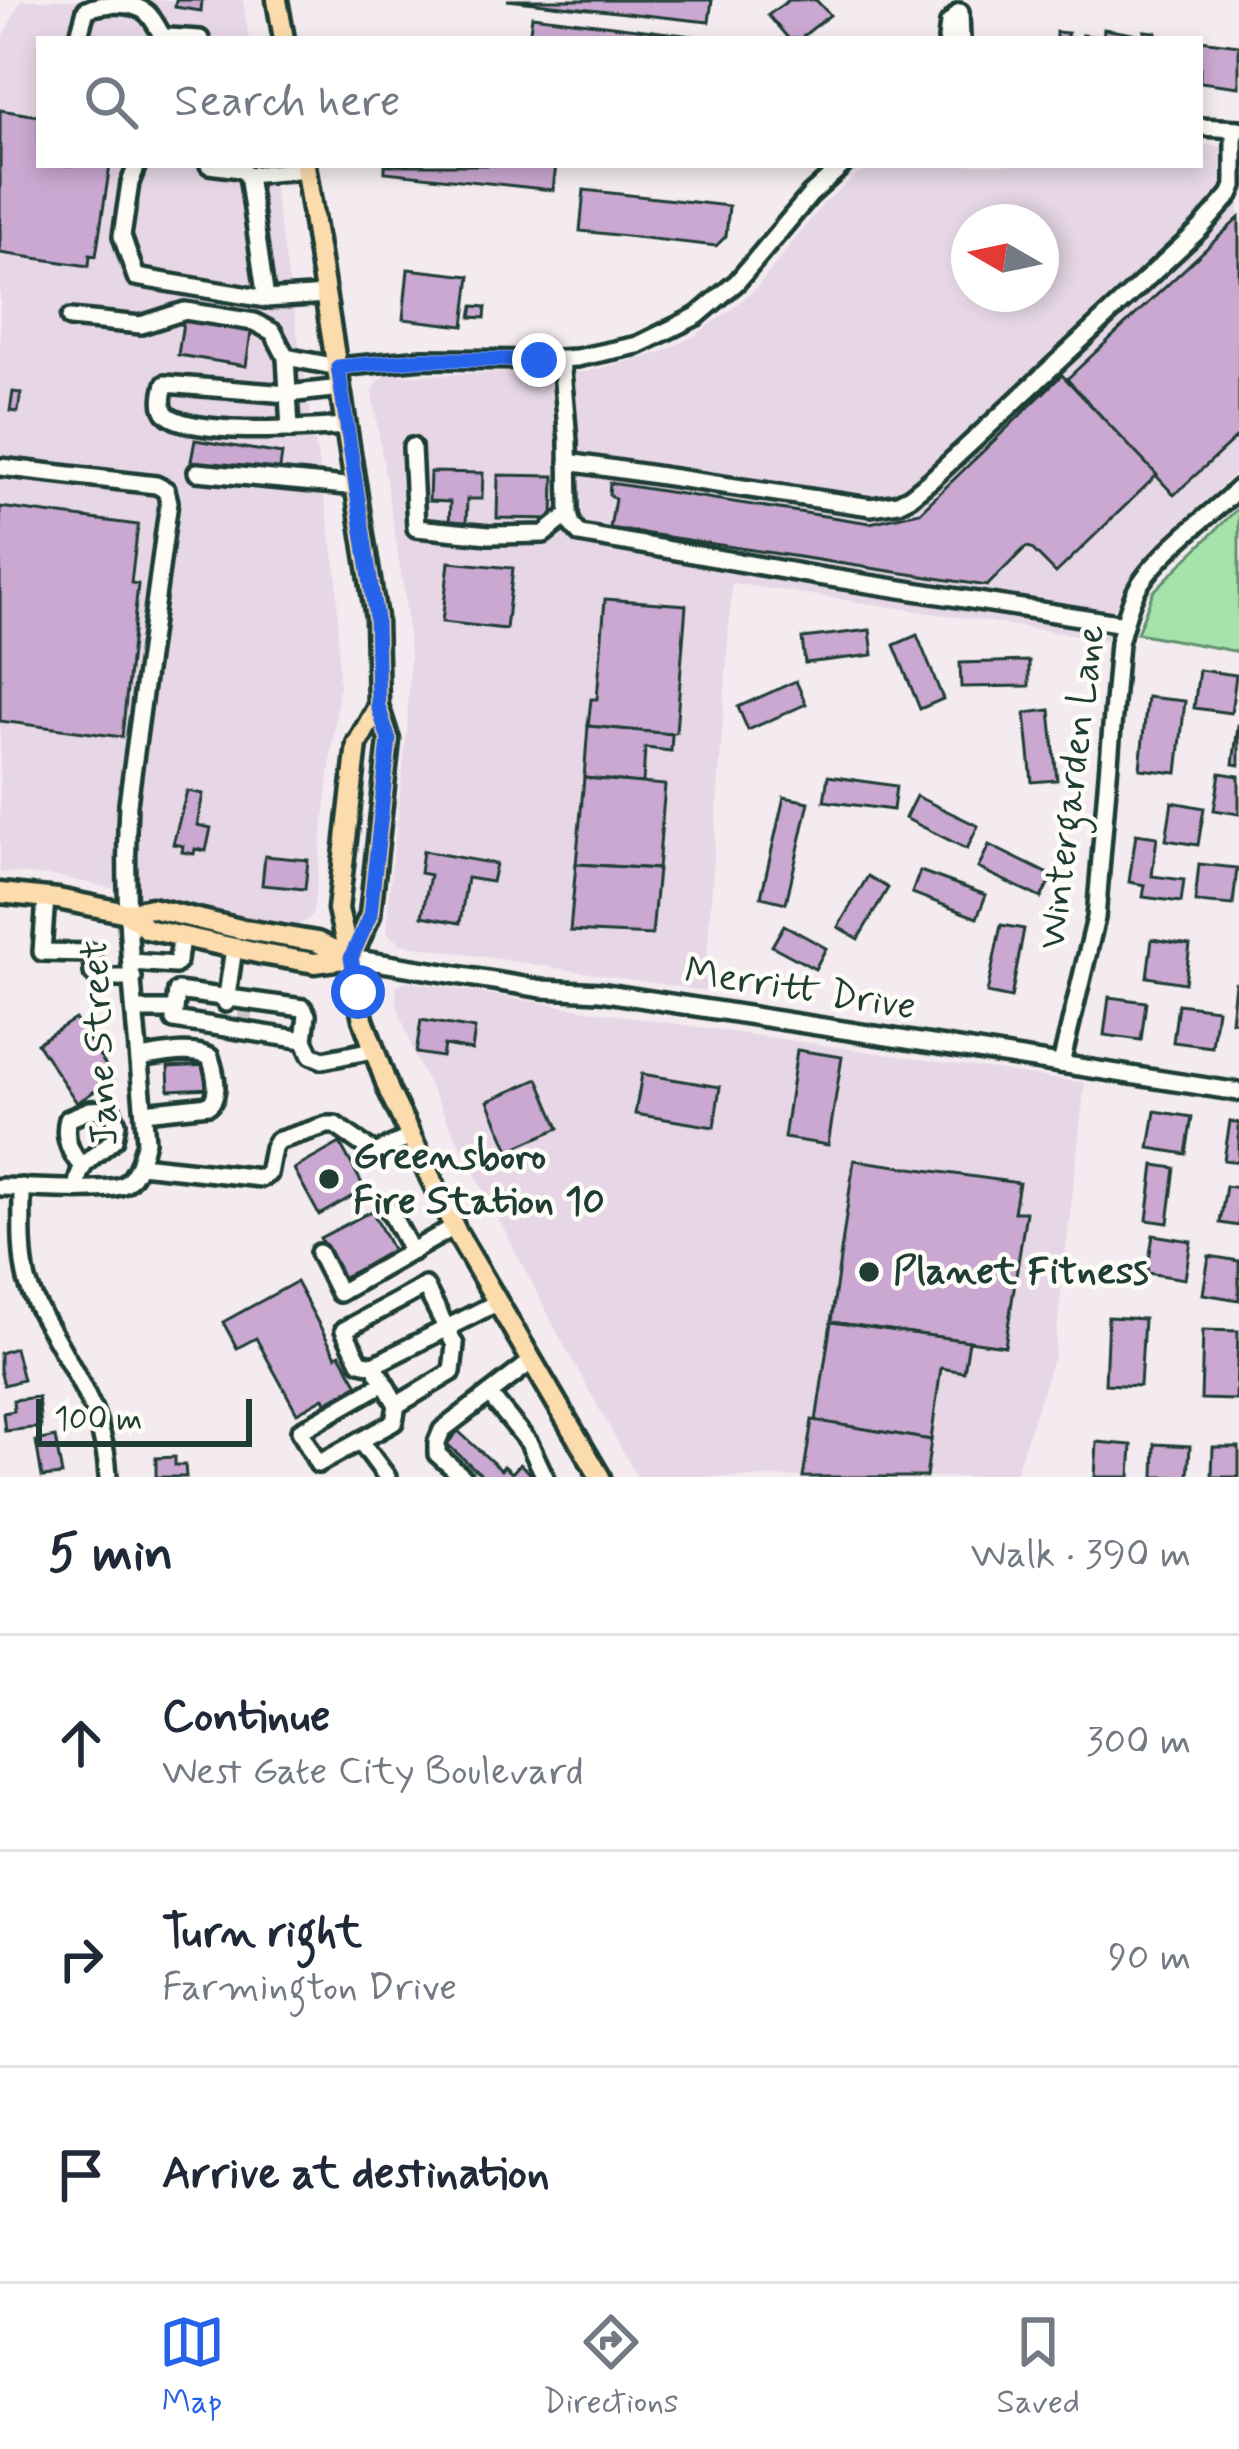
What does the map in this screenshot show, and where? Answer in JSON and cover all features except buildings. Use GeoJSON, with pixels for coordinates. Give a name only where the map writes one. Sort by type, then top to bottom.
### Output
{"type":"FeatureCollection","features":[{"type":"Feature","properties":{"kind":"main road"},"geometry":{"type":"LineString","coordinates":[[277,0],[283,36]]}},
{"type":"Feature","properties":{"kind":"main road"},"geometry":{"type":"LineString","coordinates":[[305,168],[376,618],[378,706],[389,740],[370,915],[351,958]]}},
{"type":"Feature","properties":{"kind":"main road"},"geometry":{"type":"LineString","coordinates":[[378,706],[357,744],[338,909],[364,1019],[410,1137],[454,1227],[600,1477]]}},
{"type":"Feature","properties":{"kind":"main road","name":"Merritt Drive"},"geometry":{"type":"LineString","coordinates":[[0,893],[127,913],[152,908],[316,942],[351,958]]}},
{"type":"Feature","properties":{"kind":"main road","name":"Merritt Drive"},"geometry":{"type":"LineString","coordinates":[[127,913],[147,929],[234,948],[314,963],[351,958]]}},
{"type":"Feature","properties":{"kind":"street"},"geometry":{"type":"LineString","coordinates":[[79,36],[86,10],[107,4],[141,9],[163,36]]}},
{"type":"Feature","properties":{"kind":"street"},"geometry":{"type":"LineString","coordinates":[[947,36],[949,23],[963,6]]}},
{"type":"Feature","properties":{"kind":"street"},"geometry":{"type":"LineString","coordinates":[[961,36],[963,6]]}},
{"type":"Feature","properties":{"kind":"street"},"geometry":{"type":"LineString","coordinates":[[568,462],[871,507],[910,497],[1200,229],[1230,195],[1236,129],[1203,127]]}},
{"type":"Feature","properties":{"kind":"street"},"geometry":{"type":"LineString","coordinates":[[135,168],[122,236],[136,278],[266,299],[326,295]]}},
{"type":"Feature","properties":{"kind":"street"},"geometry":{"type":"LineString","coordinates":[[228,168],[248,175],[298,168]]}},
{"type":"Feature","properties":{"kind":"street"},"geometry":{"type":"LineString","coordinates":[[347,426],[232,429],[178,421],[165,412],[162,393],[171,384],[294,393],[340,377],[423,359],[561,359],[638,345],[697,316],[737,282],[810,195],[841,168]]}},
{"type":"Feature","properties":{"kind":"street"},"geometry":{"type":"LineString","coordinates":[[248,175],[266,299]]}},
{"type":"Feature","properties":{"kind":"street"},"geometry":{"type":"LineString","coordinates":[[70,318],[141,326],[185,311],[254,322],[273,332],[286,357],[296,430]]}},
{"type":"Feature","properties":{"kind":"street"},"geometry":{"type":"LineString","coordinates":[[286,357],[340,377]]}},
{"type":"Feature","properties":{"kind":"street"},"geometry":{"type":"LineString","coordinates":[[561,359],[569,514],[580,534],[1124,623]]}},
{"type":"Feature","properties":{"kind":"street"},"geometry":{"type":"LineString","coordinates":[[412,447],[416,528],[544,534],[569,514]]}},
{"type":"Feature","properties":{"kind":"street","name":"Jane Street"},"geometry":{"type":"LineString","coordinates":[[0,467],[156,484],[166,490],[170,502],[128,804],[127,913],[146,1141],[140,1165],[125,1184],[101,1189],[0,1187]]}},
{"type":"Feature","properties":{"kind":"street"},"geometry":{"type":"LineString","coordinates":[[197,472],[357,488]]}},
{"type":"Feature","properties":{"kind":"street","name":"Wintergarden Lane"},"geometry":{"type":"LineString","coordinates":[[1061,1064],[1096,918],[1124,623],[1138,586],[1154,566],[1239,488]]}},
{"type":"Feature","properties":{"kind":"street"},"geometry":{"type":"LineString","coordinates":[[46,898],[42,952],[92,953],[93,973],[98,978],[175,965],[181,937]]}},
{"type":"Feature","properties":{"kind":"street"},"geometry":{"type":"LineString","coordinates":[[225,1012],[234,948]]}},
{"type":"Feature","properties":{"kind":"street","name":"Merritt Drive"},"geometry":{"type":"LineString","coordinates":[[351,958],[1239,1092]]}},
{"type":"Feature","properties":{"kind":"street"},"geometry":{"type":"LineString","coordinates":[[304,1040],[307,1015],[303,1008],[273,1019],[225,1012],[203,1009],[174,1020],[177,991],[203,1009],[273,1019],[323,1060],[373,1050]]}},
{"type":"Feature","properties":{"kind":"street"},"geometry":{"type":"LineString","coordinates":[[136,1010],[175,1010]]}},
{"type":"Feature","properties":{"kind":"street"},"geometry":{"type":"LineString","coordinates":[[139,1058],[205,1054],[210,1057],[215,1081],[215,1097],[208,1105],[144,1112]]}},
{"type":"Feature","properties":{"kind":"street"},"geometry":{"type":"LineString","coordinates":[[140,1165],[261,1178],[268,1174],[277,1141],[327,1125],[357,1138],[375,1153],[410,1137]]}},
{"type":"Feature","properties":{"kind":"street"},"geometry":{"type":"LineString","coordinates":[[77,1188],[82,1166]]}},
{"type":"Feature","properties":{"kind":"street"},"geometry":{"type":"LineString","coordinates":[[22,1187],[28,1281],[91,1402],[104,1435],[108,1477]]}},
{"type":"Feature","properties":{"kind":"street"},"geometry":{"type":"LineString","coordinates":[[388,1208],[412,1252]]}},
{"type":"Feature","properties":{"kind":"street"},"geometry":{"type":"LineString","coordinates":[[319,1253],[339,1293],[454,1227]]}},
{"type":"Feature","properties":{"kind":"street"},"geometry":{"type":"LineString","coordinates":[[397,1405],[452,1372],[455,1345],[447,1328],[425,1286],[344,1330],[360,1362],[374,1365],[447,1328],[498,1302]]}},
{"type":"Feature","properties":{"kind":"street"},"geometry":{"type":"LineString","coordinates":[[464,1477],[437,1454],[442,1430],[532,1361]]}},
{"type":"Feature","properties":{"kind":"street"},"geometry":{"type":"LineString","coordinates":[[374,1365],[397,1405],[394,1422],[318,1465],[300,1431],[384,1383]]}},
{"type":"Feature","properties":{"kind":"street"},"geometry":{"type":"LineString","coordinates":[[489,1394],[529,1443],[545,1477]]}},
{"type":"Feature","properties":{"kind":"street"},"geometry":{"type":"LineString","coordinates":[[361,1442],[387,1477]]}},
{"type":"Feature","properties":{"kind":"shaded area"},"geometry":{"type":"Polygon","coordinates":[[[21,0],[243,0],[249,36],[36,36],[36,168],[270,168],[337,576],[339,688],[315,899],[312,916],[299,925],[284,926],[61,877],[0,872],[0,43],[21,0]]]}},
{"type":"Feature","properties":{"kind":"shaded area"},"geometry":{"type":"Polygon","coordinates":[[[1203,145],[1239,147],[1239,470],[1139,565],[1115,607],[1108,640],[732,583],[705,991],[401,944],[387,931],[410,656],[372,393],[378,381],[387,375],[586,372],[660,353],[696,335],[758,286],[823,204],[870,168],[1203,168],[1203,145]]]}},
{"type":"Feature","properties":{"kind":"shaded area"},"geometry":{"type":"Polygon","coordinates":[[[407,981],[1085,1083],[1054,1356],[1014,1477],[637,1477],[416,1060],[397,1004],[396,986],[407,981]]]}},
{"type":"Feature","properties":{"kind":"green space"},"geometry":{"type":"Polygon","coordinates":[[[1239,507],[1239,652],[1137,633],[1153,592],[1239,507]]]}},
{"type":"Feature","properties":{"kind":"tunnel"},"geometry":{"type":"LineString","coordinates":[[244,1023],[247,1007]]}},
{"type":"Feature","properties":{"kind":"place","name":"Greensboro Fire Station 10"},"geometry":{"type":"Point","coordinates":[329,1179]}},
{"type":"Feature","properties":{"kind":"place","name":"Planet Fitness"},"geometry":{"type":"Point","coordinates":[869,1272]}},
{"type":"Feature","properties":{"kind":"route"},"geometry":{"type":"LineString","coordinates":[[358,992],[351,958],[370,915],[389,740],[378,706],[376,618],[338,367],[423,359],[539,360]]}}]}
